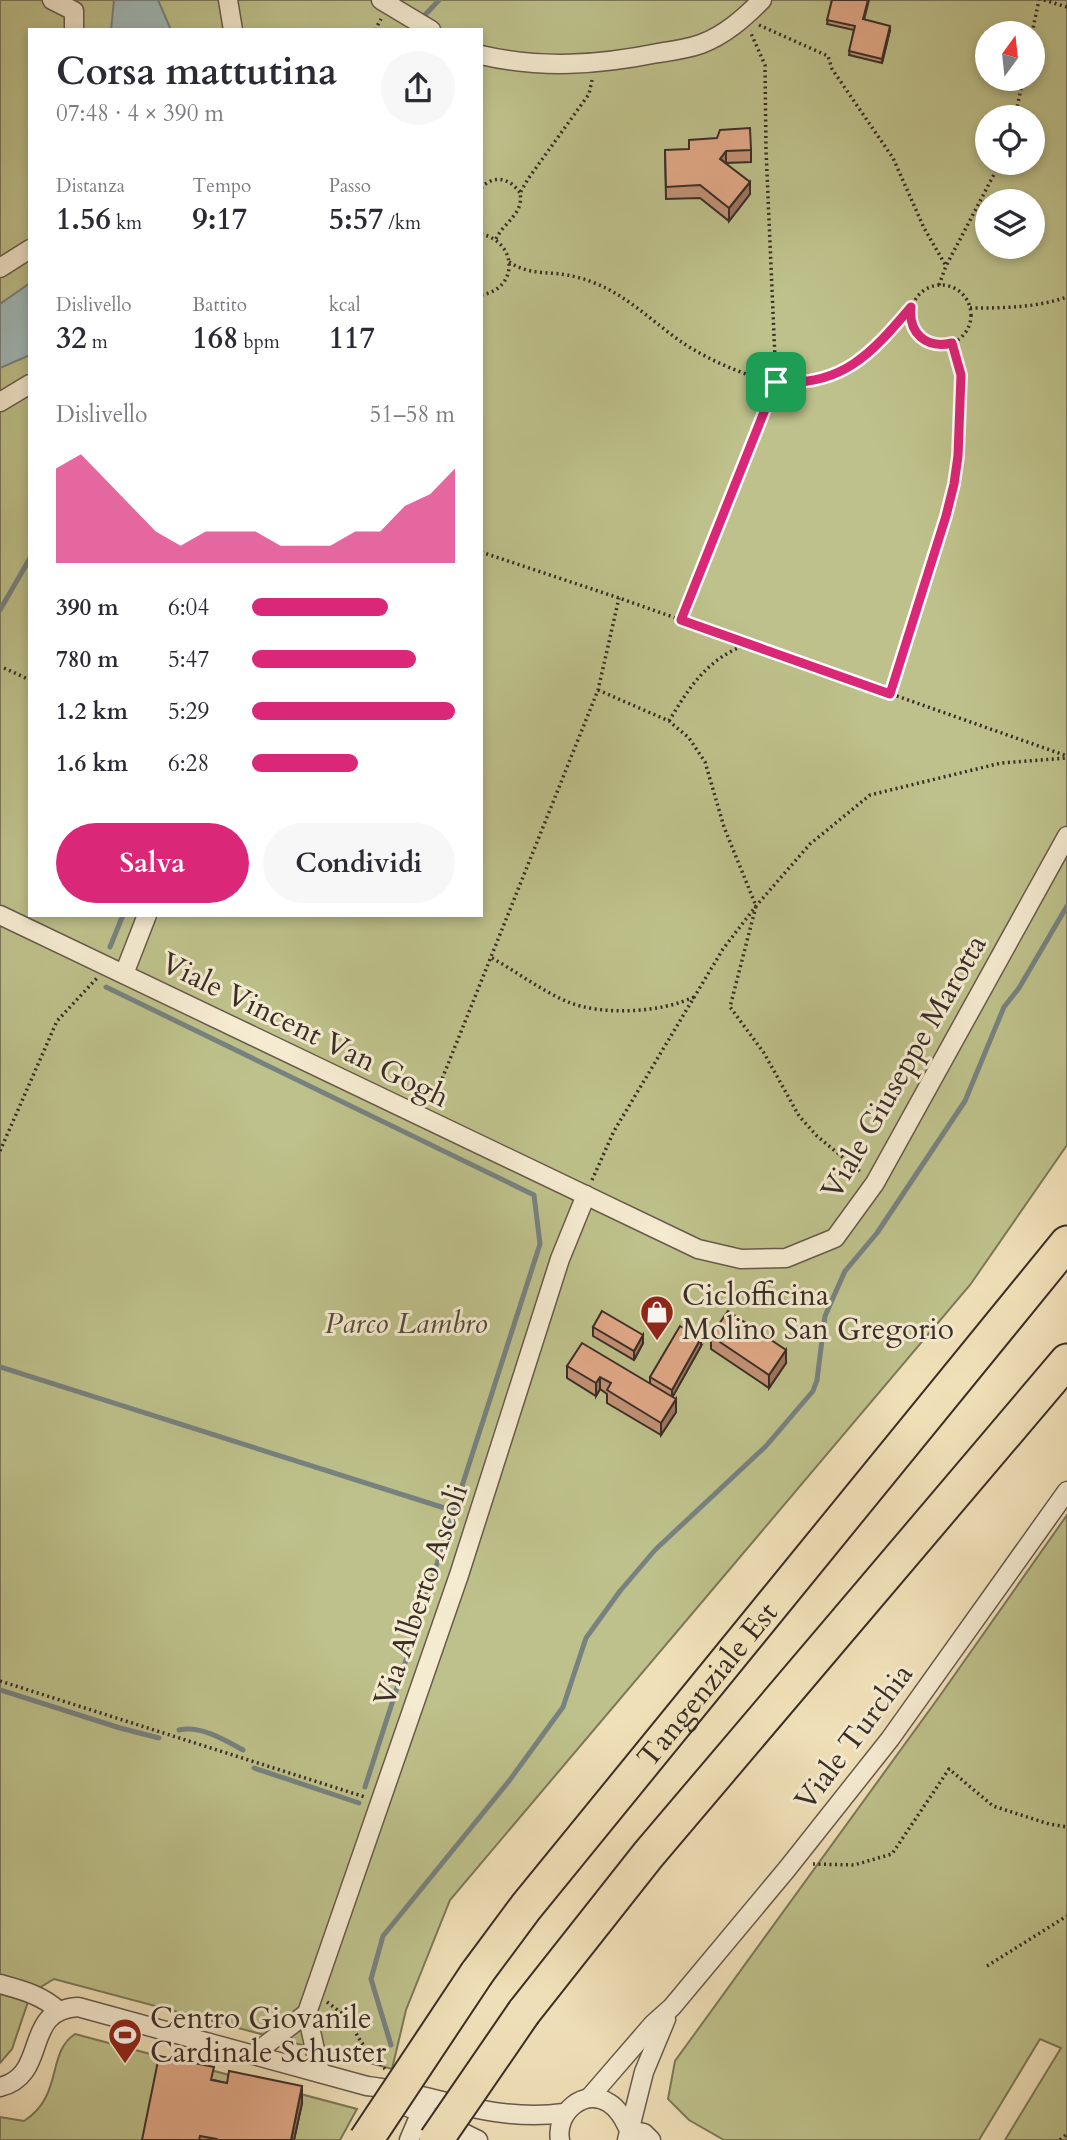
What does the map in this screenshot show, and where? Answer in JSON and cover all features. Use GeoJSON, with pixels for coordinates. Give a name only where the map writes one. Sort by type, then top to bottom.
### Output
{"type":"FeatureCollection","features":[{"type":"Feature","properties":{"kind":"highway","name":"Tangenziale Est"},"geometry":{"type":"LineString","coordinates":[[366,2140],[477,1973],[526,1908],[1067,1243]]}},
{"type":"Feature","properties":{"kind":"highway","name":"Tangenziale Est"},"geometry":{"type":"LineString","coordinates":[[429,2126],[524,2012],[648,1855],[1067,1361]]}},
{"type":"Feature","properties":{"kind":"street"},"geometry":{"type":"LineString","coordinates":[[52,0],[74,6],[74,28]]}},
{"type":"Feature","properties":{"kind":"street"},"geometry":{"type":"LineString","coordinates":[[228,0],[233,28]]}},
{"type":"Feature","properties":{"kind":"street"},"geometry":{"type":"LineString","coordinates":[[381,0],[428,28]]}},
{"type":"Feature","properties":{"kind":"street"},"geometry":{"type":"LineString","coordinates":[[483,55],[530,64],[595,64],[700,44],[744,18],[762,0]]}},
{"type":"Feature","properties":{"kind":"street"},"geometry":{"type":"LineString","coordinates":[[0,268],[28,250]]}},
{"type":"Feature","properties":{"kind":"street"},"geometry":{"type":"LineString","coordinates":[[0,402],[28,385]]}},
{"type":"Feature","properties":{"kind":"street","name":"Viale Giuseppe Marotta"},"geometry":{"type":"LineString","coordinates":[[586,1195],[698,1249],[741,1259],[786,1258],[835,1238],[875,1183],[1067,836]]}},
{"type":"Feature","properties":{"kind":"street","name":"Viale Vincent Van Gogh"},"geometry":{"type":"LineString","coordinates":[[0,915],[586,1195]]}},
{"type":"Feature","properties":{"kind":"street"},"geometry":{"type":"LineString","coordinates":[[116,970],[146,917]]}},
{"type":"Feature","properties":{"kind":"street","name":"Via Alberto Ascoli"},"geometry":{"type":"LineString","coordinates":[[307,2013],[459,1575],[560,1259],[586,1195]]}},
{"type":"Feature","properties":{"kind":"street","name":"Viale Turchia"},"geometry":{"type":"LineString","coordinates":[[564,2113],[579,2101],[589,2098],[653,2024],[672,2007],[787,1869],[890,1739],[1067,1491]]}},
{"type":"Feature","properties":{"kind":"street"},"geometry":{"type":"LineString","coordinates":[[0,1984],[31,1993],[51,2003],[59,2011]]}},
{"type":"Feature","properties":{"kind":"street"},"geometry":{"type":"LineString","coordinates":[[0,2087],[18,2079],[27,2070],[43,2025],[59,2011],[78,2007],[367,2086],[392,2089],[492,2113],[537,2117],[564,2113]]}},
{"type":"Feature","properties":{"kind":"street","name":"Viale Turchia"},"geometry":{"type":"LineString","coordinates":[[628,2135],[644,2072],[672,2007]]}},
{"type":"Feature","properties":{"kind":"street"},"geometry":{"type":"LineString","coordinates":[[254,2054],[307,2013],[320,2073]]}},
{"type":"Feature","properties":{"kind":"street"},"geometry":{"type":"LineString","coordinates":[[367,2086],[429,2126],[478,2140]]}},
{"type":"Feature","properties":{"kind":"street"},"geometry":{"type":"LineString","coordinates":[[589,2098],[608,2102],[623,2116],[628,2135],[644,2133],[651,2140]]}},
{"type":"Feature","properties":{"kind":"street"},"geometry":{"type":"LineString","coordinates":[[559,2140],[559,2124],[564,2113]]}},
{"type":"Feature","properties":{"kind":"street"},"geometry":{"type":"LineString","coordinates":[[409,2140],[429,2126]]}},
{"type":"Feature","properties":{"kind":"path"},"geometry":{"type":"LineString","coordinates":[[1035,21],[1041,0],[1067,7]]}},
{"type":"Feature","properties":{"kind":"path"},"geometry":{"type":"LineString","coordinates":[[744,18],[828,57],[832,69],[893,158],[924,228],[946,265]]}},
{"type":"Feature","properties":{"kind":"path"},"geometry":{"type":"LineString","coordinates":[[681,620],[776,382],[765,65],[744,18]]}},
{"type":"Feature","properties":{"kind":"path"},"geometry":{"type":"LineString","coordinates":[[520,193],[589,94],[595,64]]}},
{"type":"Feature","properties":{"kind":"path"},"geometry":{"type":"LineString","coordinates":[[939,285],[946,265],[994,175]]}},
{"type":"Feature","properties":{"kind":"path"},"geometry":{"type":"LineString","coordinates":[[483,186],[491,180],[499,179],[512,183],[520,193],[521,201],[516,214],[496,239]]}},
{"type":"Feature","properties":{"kind":"path"},"geometry":{"type":"LineString","coordinates":[[483,235],[496,239],[505,249],[509,262],[502,285],[483,295]]}},
{"type":"Feature","properties":{"kind":"path"},"geometry":{"type":"LineString","coordinates":[[509,262],[522,270],[575,276],[604,287],[705,356],[739,371],[776,382],[801,384],[849,367],[886,337],[921,292],[939,285],[956,289],[967,300],[970,325],[966,333],[952,343],[933,345],[924,341],[912,326],[911,307]]}},
{"type":"Feature","properties":{"kind":"path"},"geometry":{"type":"LineString","coordinates":[[970,308],[1008,308],[1048,303],[1067,297]]}},
{"type":"Feature","properties":{"kind":"path"},"geometry":{"type":"LineString","coordinates":[[890,694],[954,484],[958,456],[961,375],[952,343]]}},
{"type":"Feature","properties":{"kind":"path"},"geometry":{"type":"LineString","coordinates":[[483,553],[619,598],[1067,757]]}},
{"type":"Feature","properties":{"kind":"path"},"geometry":{"type":"LineString","coordinates":[[426,1119],[598,690],[619,598]]}},
{"type":"Feature","properties":{"kind":"path"},"geometry":{"type":"LineString","coordinates":[[669,721],[683,697],[708,666],[731,650],[749,644]]}},
{"type":"Feature","properties":{"kind":"path"},"geometry":{"type":"LineString","coordinates":[[4,668],[28,679]]}},
{"type":"Feature","properties":{"kind":"path"},"geometry":{"type":"LineString","coordinates":[[598,690],[669,721],[688,738],[705,762],[724,827],[756,906],[730,1007],[764,1053],[799,1116],[817,1136],[875,1183]]}},
{"type":"Feature","properties":{"kind":"path"},"geometry":{"type":"LineString","coordinates":[[586,1195],[614,1131],[723,949],[810,844],[870,795],[1002,763],[1067,757]]}},
{"type":"Feature","properties":{"kind":"path"},"geometry":{"type":"LineString","coordinates":[[492,958],[568,1002],[611,1011],[680,1004],[696,995]]}},
{"type":"Feature","properties":{"kind":"path"},"geometry":{"type":"LineString","coordinates":[[0,1151],[57,1021],[116,970]]}},
{"type":"Feature","properties":{"kind":"path"},"geometry":{"type":"LineString","coordinates":[[0,1681],[380,1801]]}},
{"type":"Feature","properties":{"kind":"path"},"geometry":{"type":"LineString","coordinates":[[787,1869],[805,1863],[854,1865],[892,1854],[949,1769],[993,1806],[1067,1827]]}},
{"type":"Feature","properties":{"kind":"path"},"geometry":{"type":"LineString","coordinates":[[987,1966],[1067,1916]]}},
{"type":"Feature","properties":{"kind":"path"},"geometry":{"type":"LineString","coordinates":[[313,1995],[334,2006],[347,2017],[361,2042],[386,2070]]}},
{"type":"Feature","properties":{"kind":"path"},"geometry":{"type":"LineString","coordinates":[[1060,2140],[1067,2134]]}},
{"type":"Feature","properties":{"kind":"green space","name":"Parco Lambro"},"geometry":{"type":"Polygon","coordinates":[[[0,0],[1067,0],[1067,1145],[970,1285],[450,1900],[406,2010],[392,2069],[54,1979],[31,1993],[12,2049],[0,2063],[0,0]]]}},
{"type":"Feature","properties":{"kind":"green space"},"geometry":{"type":"Polygon","coordinates":[[[1067,1515],[1067,2140],[1005,2140],[1061,2048],[1040,2039],[979,2140],[724,2140],[689,2120],[668,2099],[675,2061],[939,1697],[1067,1515]]]}},
{"type":"Feature","properties":{"kind":"green space","name":"Centro Giovanile Cardinale Schuster"},"geometry":{"type":"Polygon","coordinates":[[[75,2034],[357,2109],[340,2140],[0,2140],[0,2117],[24,2121],[36,2111],[50,2087],[60,2052],[75,2034]]]}},
{"type":"Feature","properties":{"kind":"water"},"geometry":{"type":"Polygon","coordinates":[[[114,0],[158,0],[170,28],[111,28],[114,0]]]}},
{"type":"Feature","properties":{"kind":"water"},"geometry":{"type":"Polygon","coordinates":[[[28,284],[28,356],[0,368],[0,304],[28,284]]]}},
{"type":"Feature","properties":{"kind":"building"},"geometry":{"type":"Polygon","coordinates":[[[832,0],[868,0],[863,19],[890,26],[882,59],[849,51],[855,26],[827,20],[832,0]]]}},
{"type":"Feature","properties":{"kind":"building"},"geometry":{"type":"Polygon","coordinates":[[[750,128],[751,150],[726,151],[720,159],[750,182],[729,208],[700,185],[666,187],[665,150],[689,149],[689,140],[717,138],[720,130],[750,128]]]}},
{"type":"Feature","properties":{"kind":"building"},"geometry":{"type":"Polygon","coordinates":[[[602,1311],[643,1335],[634,1351],[593,1327],[602,1311]]]}},
{"type":"Feature","properties":{"kind":"building"},"geometry":{"type":"Polygon","coordinates":[[[728,1311],[786,1350],[769,1375],[711,1336],[728,1311]]]}},
{"type":"Feature","properties":{"kind":"building"},"geometry":{"type":"Polygon","coordinates":[[[680,1326],[701,1338],[672,1390],[650,1377],[680,1326]]]}},
{"type":"Feature","properties":{"kind":"building"},"geometry":{"type":"Polygon","coordinates":[[[582,1343],[676,1399],[661,1423],[607,1390],[611,1383],[600,1377],[596,1383],[567,1366],[582,1343]]]}},
{"type":"Feature","properties":{"kind":"building"},"geometry":{"type":"Polygon","coordinates":[[[159,2056],[214,2067],[211,2080],[227,2083],[229,2071],[302,2086],[291,2140],[215,2140],[200,2136],[199,2140],[142,2140],[159,2056]]]}},
{"type":"Feature","properties":{"kind":"waterway"},"geometry":{"type":"LineString","coordinates":[[424,16],[439,0]]}},
{"type":"Feature","properties":{"kind":"waterway"},"geometry":{"type":"LineString","coordinates":[[0,610],[28,561]]}},
{"type":"Feature","properties":{"kind":"waterway"},"geometry":{"type":"LineString","coordinates":[[391,2045],[371,1979],[383,1936],[509,1781],[563,1707],[586,1638],[620,1591],[655,1550],[766,1446],[813,1391],[817,1380],[825,1316],[845,1271],[877,1233],[965,1101],[1004,1007],[1019,988],[1067,906]]}},
{"type":"Feature","properties":{"kind":"waterway"},"geometry":{"type":"LineString","coordinates":[[110,947],[122,917]]}},
{"type":"Feature","properties":{"kind":"waterway"},"geometry":{"type":"LineString","coordinates":[[106,987],[534,1195],[540,1244],[365,1787]]}},
{"type":"Feature","properties":{"kind":"waterway"},"geometry":{"type":"LineString","coordinates":[[0,1367],[454,1511]]}},
{"type":"Feature","properties":{"kind":"waterway"},"geometry":{"type":"LineString","coordinates":[[0,1690],[159,1738]]}},
{"type":"Feature","properties":{"kind":"waterway"},"geometry":{"type":"LineString","coordinates":[[179,1730],[204,1731],[243,1750]]}},
{"type":"Feature","properties":{"kind":"waterway"},"geometry":{"type":"LineString","coordinates":[[254,1768],[359,1803]]}},
{"type":"Feature","properties":{"kind":"place","name":"Ciclofficina Molino San Gregorio"},"geometry":{"type":"Point","coordinates":[657,1342]}},
{"type":"Feature","properties":{"kind":"place","name":"Centro Giovanile Cardinale Schuster"},"geometry":{"type":"Point","coordinates":[125,2065]}},
{"type":"Feature","properties":{"kind":"route"},"geometry":{"type":"LineString","coordinates":[[911,307],[912,326],[924,341],[933,345],[952,343],[961,375],[958,456],[954,484],[890,694],[681,620],[776,382],[801,384],[849,367],[886,337],[911,307]]}}]}
